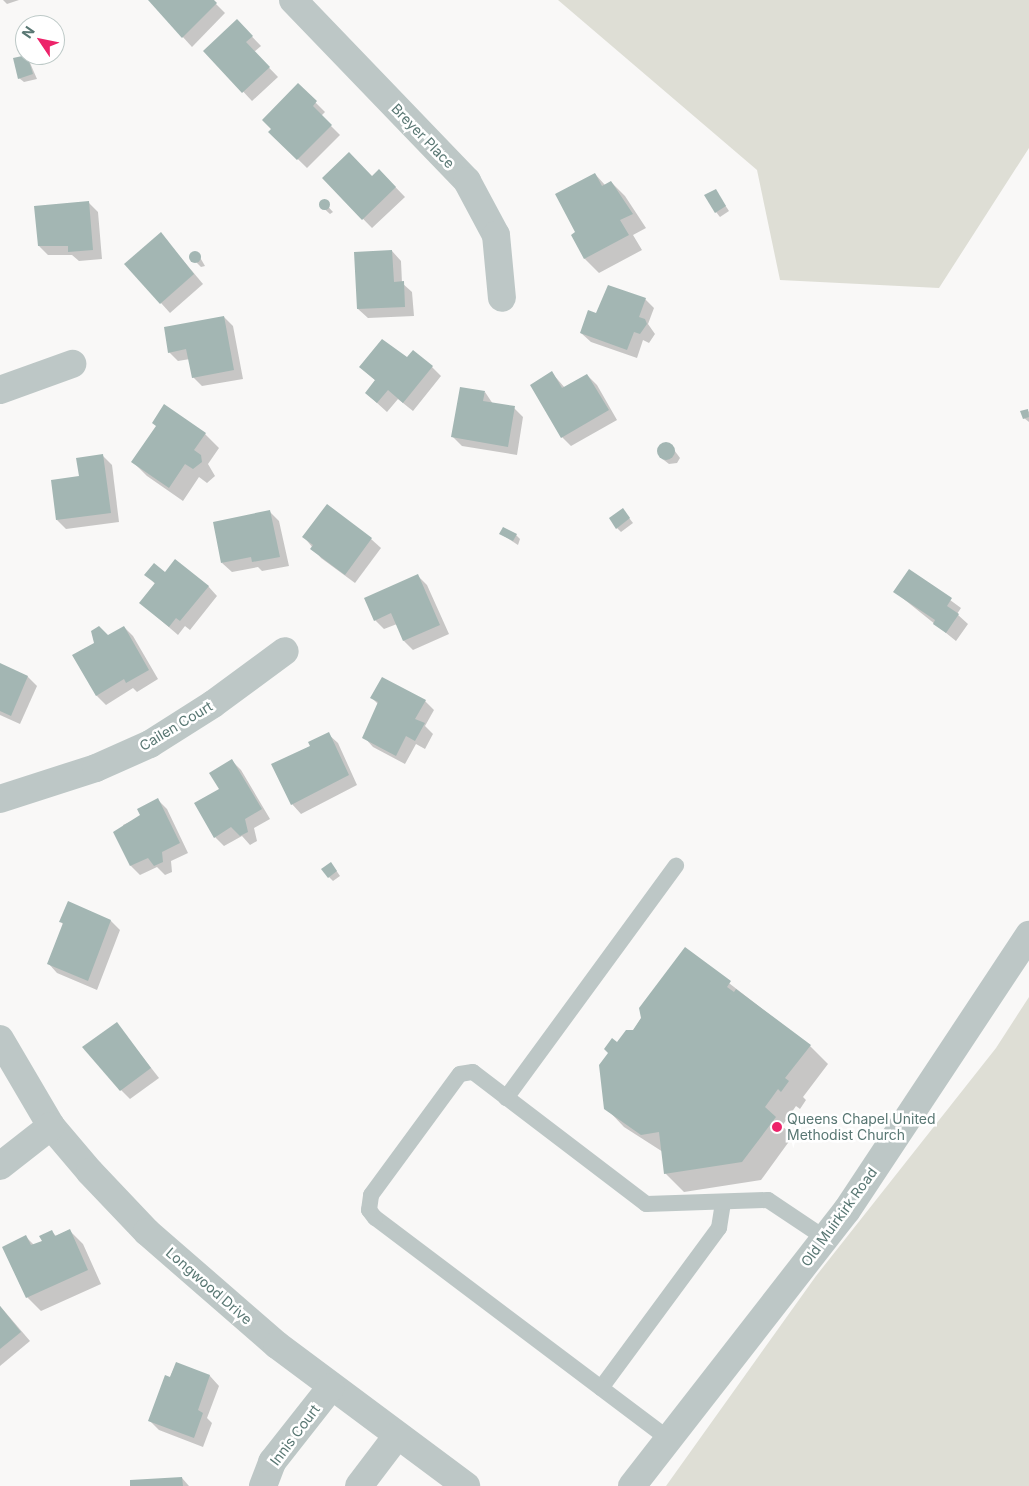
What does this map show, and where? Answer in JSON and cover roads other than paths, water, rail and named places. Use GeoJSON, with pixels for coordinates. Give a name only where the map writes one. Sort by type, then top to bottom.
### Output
{"type":"FeatureCollection","features":[{"type":"Feature","properties":{"kind":"street","name":"Breyer Place"},"geometry":{"type":"LineString","coordinates":[[293,0],[467,181],[496,234],[502,298]]}},
{"type":"Feature","properties":{"kind":"street"},"geometry":{"type":"LineString","coordinates":[[0,390],[72,364]]}},
{"type":"Feature","properties":{"kind":"street","name":"Cailen Court"},"geometry":{"type":"LineString","coordinates":[[0,799],[96,768],[150,744],[213,704],[285,652]]}},
{"type":"Feature","properties":{"kind":"street","name":"Old Muirkirk Road"},"geometry":{"type":"LineString","coordinates":[[632,1486],[670,1440],[825,1238],[955,1050],[1029,935]]}},
{"type":"Feature","properties":{"kind":"street","name":"Longwood Drive"},"geometry":{"type":"LineString","coordinates":[[0,1039],[51,1126],[90,1172],[147,1232],[276,1345],[466,1486]]}},
{"type":"Feature","properties":{"kind":"street"},"geometry":{"type":"LineString","coordinates":[[0,1166],[51,1126]]}},
{"type":"Feature","properties":{"kind":"street","name":"Innis Court"},"geometry":{"type":"LineString","coordinates":[[263,1486],[272,1462],[331,1387]]}},
{"type":"Feature","properties":{"kind":"street"},"geometry":{"type":"LineString","coordinates":[[359,1486],[397,1436]]}},
{"type":"Feature","properties":{"kind":"lane"},"geometry":{"type":"LineString","coordinates":[[506,1098],[676,866]]}},
{"type":"Feature","properties":{"kind":"lane"},"geometry":{"type":"LineString","coordinates":[[670,1440],[375,1218],[369,1210],[371,1195],[460,1074],[473,1072],[646,1204],[768,1200],[825,1238]]}},
{"type":"Feature","properties":{"kind":"lane"},"geometry":{"type":"LineString","coordinates":[[601,1388],[719,1228],[723,1202]]}},
{"type":"Feature","properties":{"kind":"place","name":"Queens Chapel United Methodist Church"},"geometry":{"type":"Point","coordinates":[777,1127]}}]}
